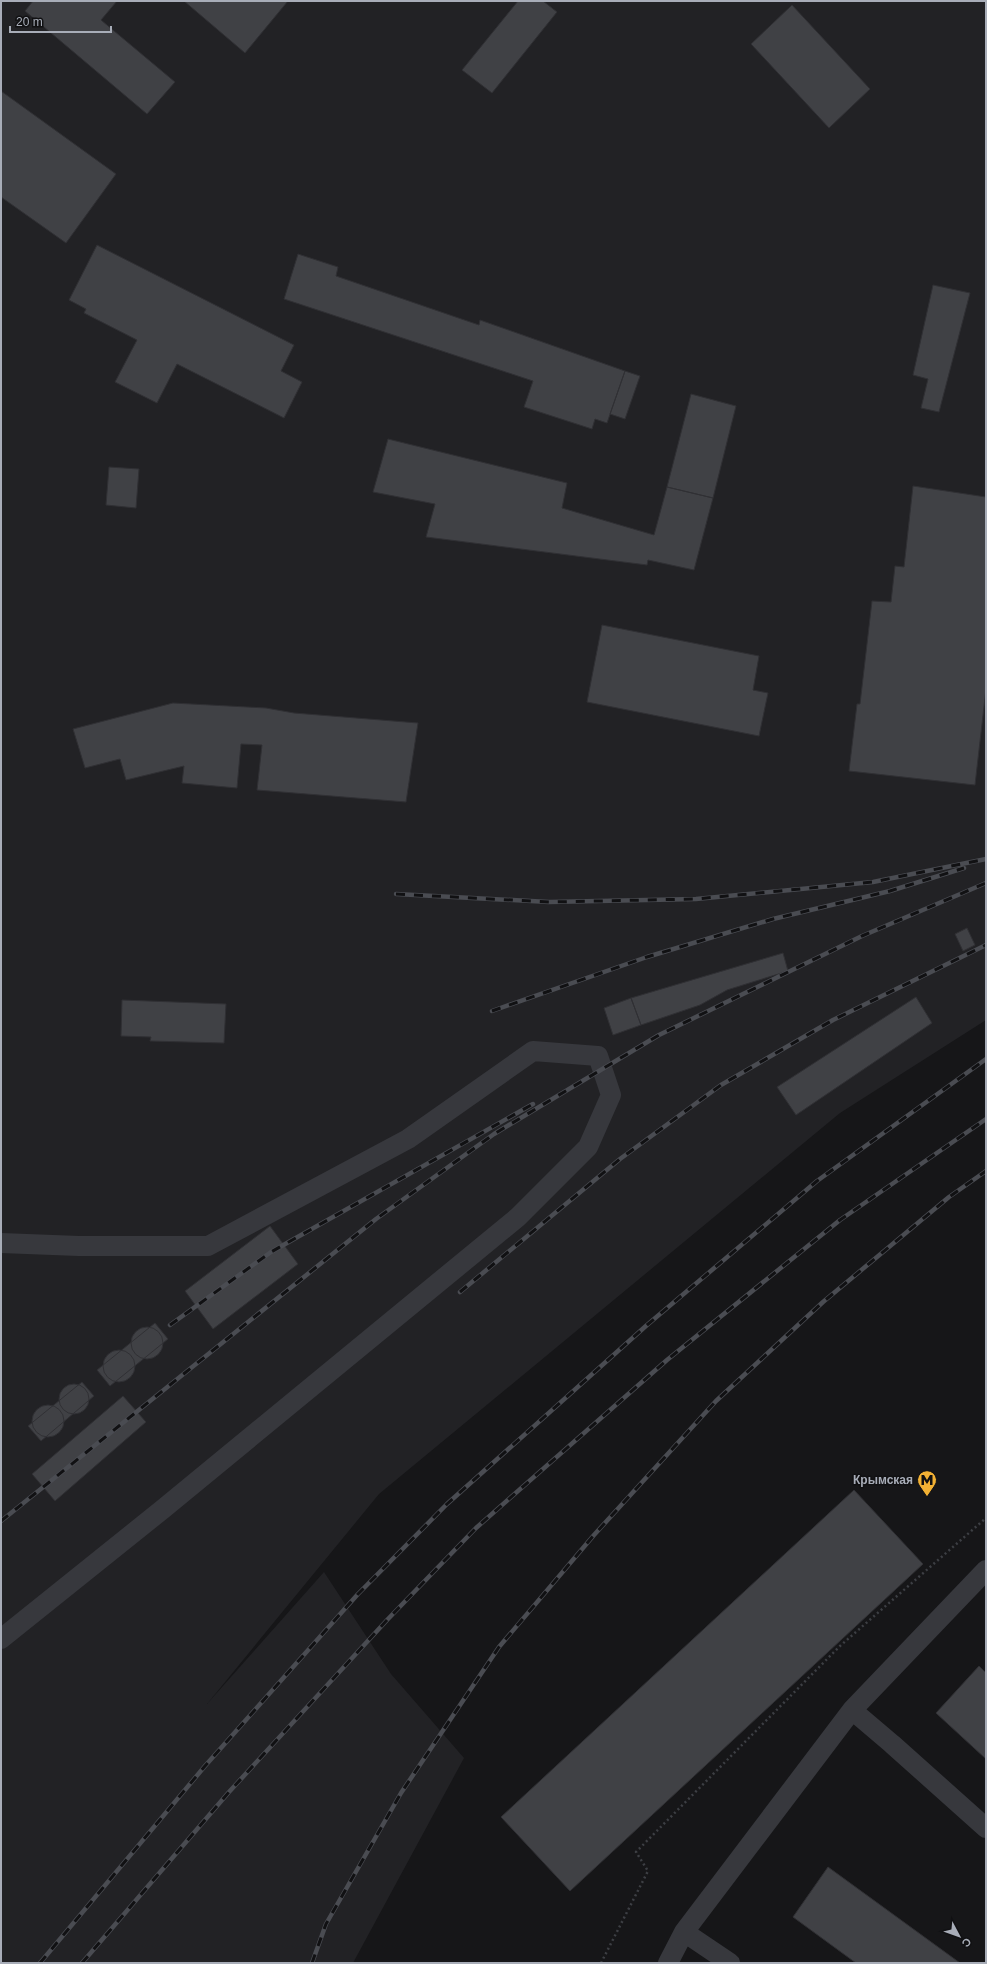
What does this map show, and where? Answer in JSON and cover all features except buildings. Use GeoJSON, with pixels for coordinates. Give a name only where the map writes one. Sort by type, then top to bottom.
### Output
{"type":"FeatureCollection","features":[{"type":"Feature","properties":{"kind":"lane"},"geometry":{"type":"LineString","coordinates":[[1,1243],[79,1246],[208,1246],[408,1140],[532,1051],[598,1056],[611,1095],[588,1147],[518,1217],[169,1504],[1,1639]]}},
{"type":"Feature","properties":{"kind":"lane"},"geometry":{"type":"LineString","coordinates":[[668,1963],[684,1932],[852,1710],[986,1570]]}},
{"type":"Feature","properties":{"kind":"lane"},"geometry":{"type":"LineString","coordinates":[[852,1710],[986,1828]]}},
{"type":"Feature","properties":{"kind":"lane"},"geometry":{"type":"LineString","coordinates":[[684,1932],[730,1963]]}},
{"type":"Feature","properties":{"kind":"path"},"geometry":{"type":"LineString","coordinates":[[601,1963],[648,1871],[636,1852],[840,1646],[986,1518]]}},
{"type":"Feature","properties":{"kind":"shaded area"},"geometry":{"type":"Polygon","coordinates":[[[1,1],[986,1],[986,1020],[840,1113],[379,1494],[207,1704],[324,1572],[391,1674],[464,1758],[353,1963],[1,1963],[1,1]]]}},
{"type":"Feature","properties":{"kind":"railway"},"geometry":{"type":"LineString","coordinates":[[396,894],[549,902],[696,899],[873,882],[986,859]]}},
{"type":"Feature","properties":{"kind":"railway"},"geometry":{"type":"LineString","coordinates":[[492,1011],[647,957],[773,919],[890,891],[964,868]]}},
{"type":"Feature","properties":{"kind":"railway"},"geometry":{"type":"LineString","coordinates":[[1,1521],[376,1219],[494,1134],[659,1035],[862,936],[986,883]]}},
{"type":"Feature","properties":{"kind":"railway"},"geometry":{"type":"LineString","coordinates":[[460,1292],[620,1159],[721,1085],[833,1020],[986,945]]}},
{"type":"Feature","properties":{"kind":"railway"},"geometry":{"type":"LineString","coordinates":[[40,1963],[205,1766],[358,1594],[447,1504],[647,1325],[817,1181],[986,1059]]}},
{"type":"Feature","properties":{"kind":"railway"},"geometry":{"type":"LineString","coordinates":[[170,1325],[271,1252],[533,1104]]}},
{"type":"Feature","properties":{"kind":"railway"},"geometry":{"type":"LineString","coordinates":[[82,1963],[229,1792],[388,1619],[476,1528],[667,1360],[840,1220],[986,1119]]}},
{"type":"Feature","properties":{"kind":"railway"},"geometry":{"type":"LineString","coordinates":[[312,1963],[326,1924],[401,1793],[499,1647],[594,1535],[716,1401],[823,1302],[949,1197],[986,1171]]}},
{"type":"Feature","properties":{"kind":"place","name":"Крымская"},"geometry":{"type":"Point","coordinates":[927,1497]}}]}
